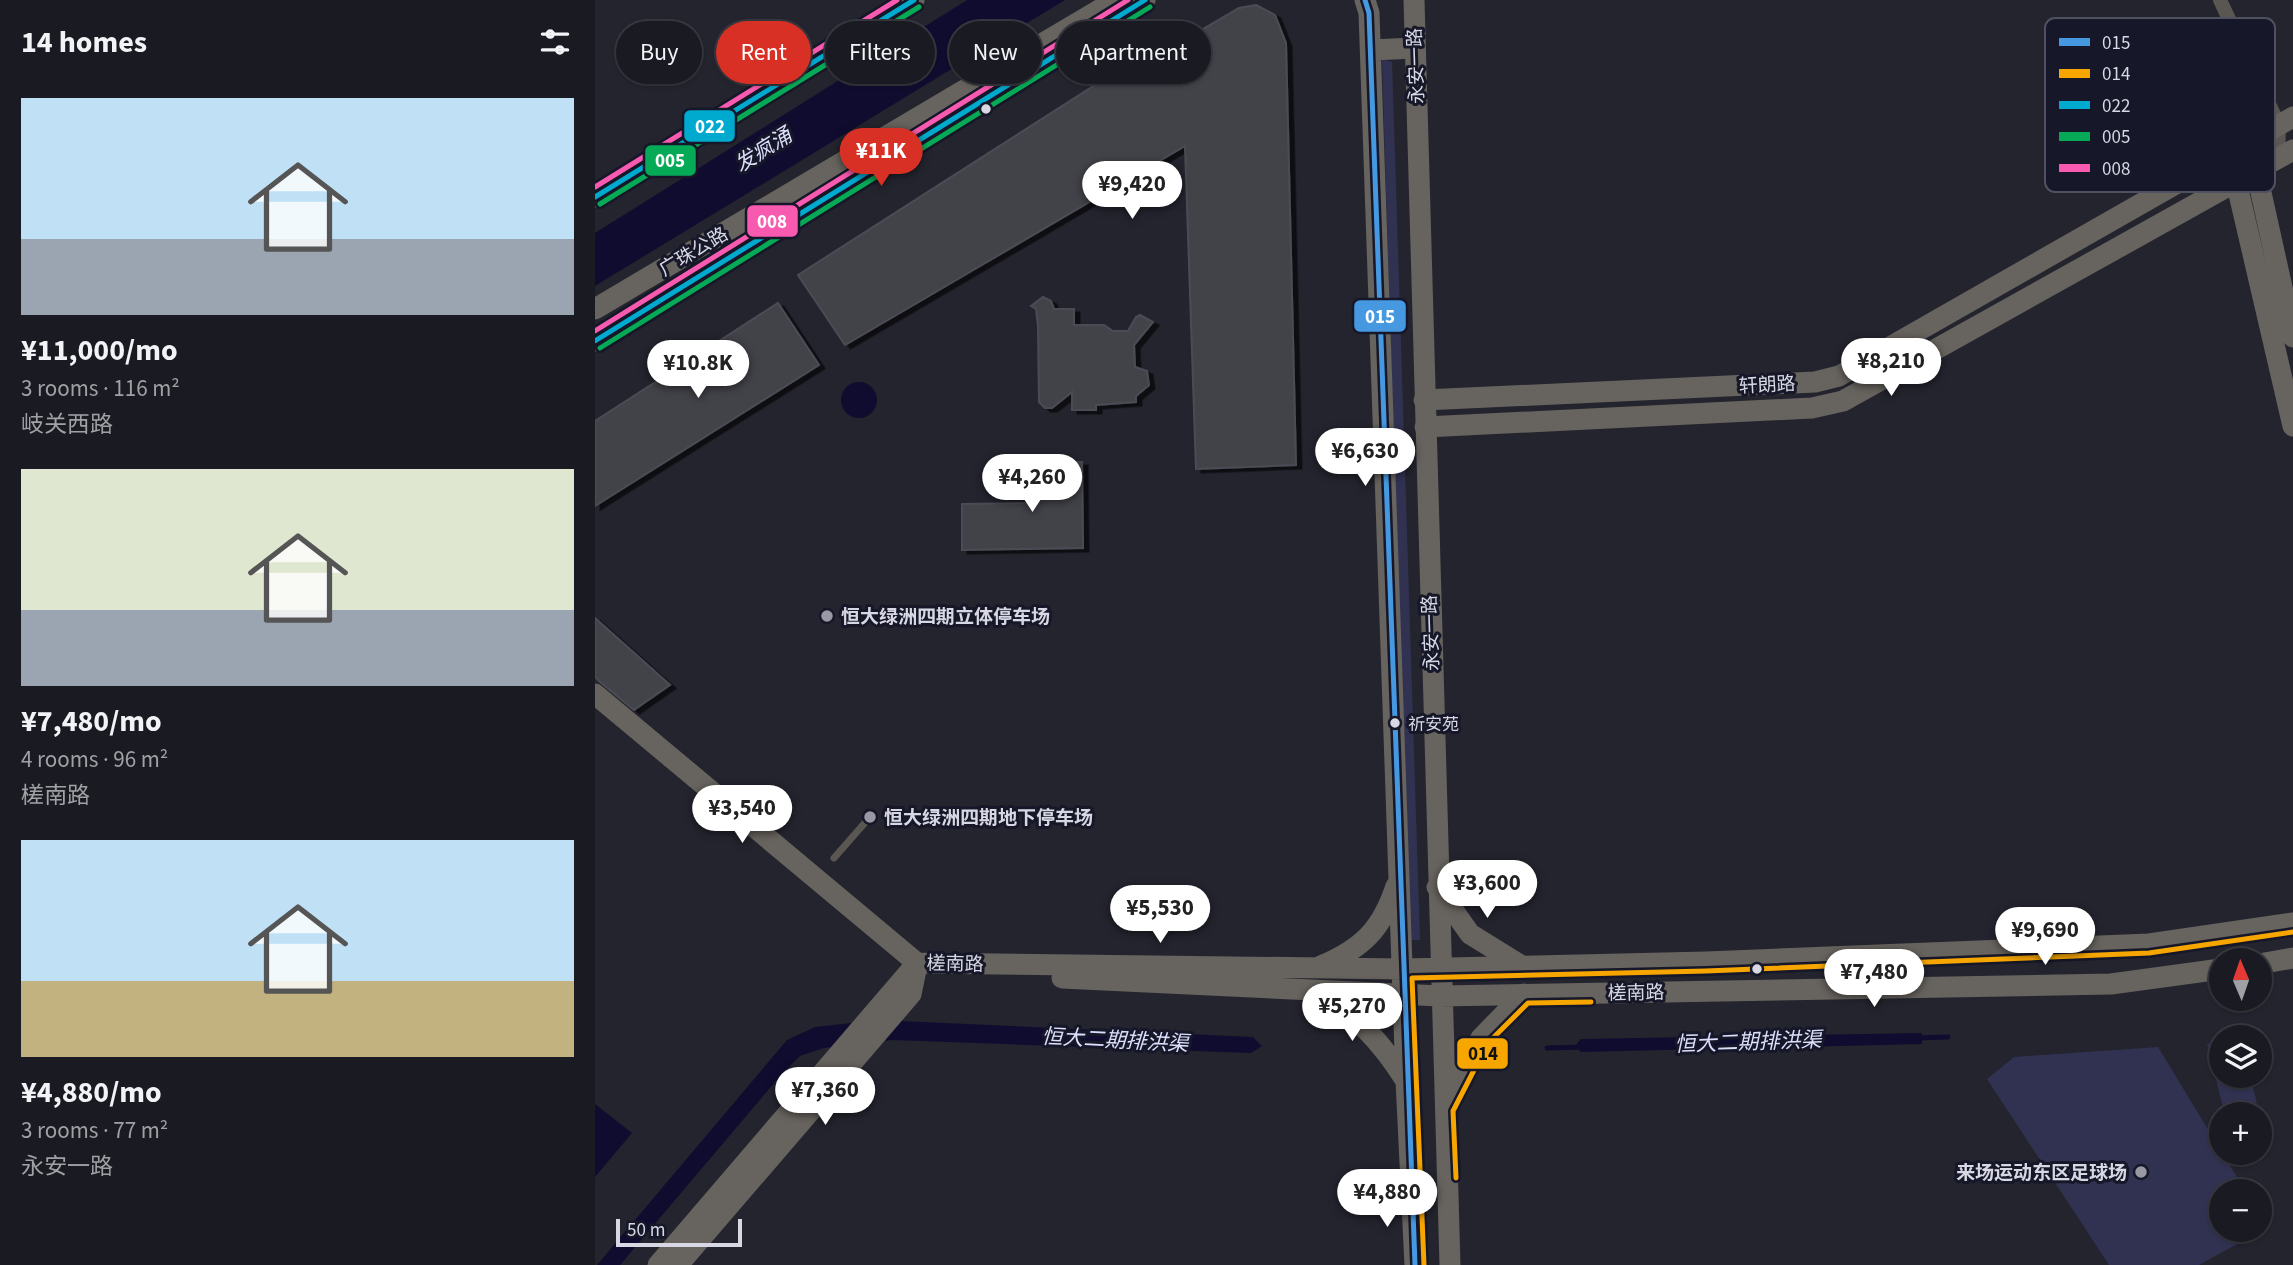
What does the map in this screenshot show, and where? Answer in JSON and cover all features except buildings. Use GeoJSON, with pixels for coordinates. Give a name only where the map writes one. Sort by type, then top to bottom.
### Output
{"type":"FeatureCollection","features":[{"type":"Feature","properties":{"kind":"main road"},"geometry":{"type":"LineString","coordinates":[[595,197],[914,0]]}},
{"type":"Feature","properties":{"kind":"main road","name":"广珠公路"},"geometry":{"type":"LineString","coordinates":[[595,309],[1116,0]]}},
{"type":"Feature","properties":{"kind":"main road"},"geometry":{"type":"LineString","coordinates":[[595,341],[1145,0]]}},
{"type":"Feature","properties":{"kind":"main road","name":"永安一路"},"geometry":{"type":"LineString","coordinates":[[1365,0],[1369,13],[1371,50],[1406,1082],[1415,1265]]}},
{"type":"Feature","properties":{"kind":"main road","name":"永安一路"},"geometry":{"type":"LineString","coordinates":[[1414,0],[1439,969],[1450,1265]]}},
{"type":"Feature","properties":{"kind":"main road"},"geometry":{"type":"LineString","coordinates":[[1371,50],[1415,48]]}},
{"type":"Feature","properties":{"kind":"main road","name":"轩朗路"},"geometry":{"type":"LineString","coordinates":[[1424,400],[1815,382],[1839,376],[2161,192]]}},
{"type":"Feature","properties":{"kind":"main road","name":"轩朗路"},"geometry":{"type":"LineString","coordinates":[[1425,427],[1812,408],[1843,401],[2216,192]]}},
{"type":"Feature","properties":{"kind":"main road"},"geometry":{"type":"LineString","coordinates":[[2239,192],[2293,426]]}},
{"type":"Feature","properties":{"kind":"main road"},"geometry":{"type":"LineString","coordinates":[[2261,192],[2293,337]]}},
{"type":"Feature","properties":{"kind":"main road"},"geometry":{"type":"LineString","coordinates":[[595,694],[917,963]]}},
{"type":"Feature","properties":{"kind":"main road"},"geometry":{"type":"LineString","coordinates":[[1317,968],[1361,944],[1377,927],[1399,877]]}},
{"type":"Feature","properties":{"kind":"main road"},"geometry":{"type":"LineString","coordinates":[[1437,887],[1470,934],[1524,967]]}},
{"type":"Feature","properties":{"kind":"main road","name":"槎南路"},"geometry":{"type":"LineString","coordinates":[[917,963],[1403,969],[1524,967],[2149,944],[2293,923]]}},
{"type":"Feature","properties":{"kind":"main road"},"geometry":{"type":"LineString","coordinates":[[2065,947],[2066,985]]}},
{"type":"Feature","properties":{"kind":"main road"},"geometry":{"type":"LineString","coordinates":[[2272,962],[2293,958]]}},
{"type":"Feature","properties":{"kind":"main road"},"geometry":{"type":"LineString","coordinates":[[658,1265],[917,963]]}},
{"type":"Feature","properties":{"kind":"main road"},"geometry":{"type":"LineString","coordinates":[[678,1265],[911,994],[917,963]]}},
{"type":"Feature","properties":{"kind":"main road","name":"槎南路"},"geometry":{"type":"LineString","coordinates":[[917,963],[1075,979],[1440,996],[2111,984],[2209,971]]}},
{"type":"Feature","properties":{"kind":"main road"},"geometry":{"type":"LineString","coordinates":[[1310,991],[1361,1023],[1380,1042],[1406,1082]]}},
{"type":"Feature","properties":{"kind":"main road"},"geometry":{"type":"LineString","coordinates":[[1444,1109],[1481,1038],[1524,994]]}},
{"type":"Feature","properties":{"kind":"main road"},"geometry":{"type":"LineString","coordinates":[[1405,1265],[1411,1195]]}},
{"type":"Feature","properties":{"kind":"street"},"geometry":{"type":"LineString","coordinates":[[2220,0],[2230,18]]}},
{"type":"Feature","properties":{"kind":"street"},"geometry":{"type":"LineString","coordinates":[[2275,101],[2286,121],[2286,154]]}},
{"type":"Feature","properties":{"kind":"lane"},"geometry":{"type":"LineString","coordinates":[[834,858],[870,817]]}},
{"type":"Feature","properties":{"kind":"shaded area"},"geometry":{"type":"Polygon","coordinates":[[[1382,59],[1392,62],[1420,940],[1409,940],[1382,59]]]}},
{"type":"Feature","properties":{"kind":"shaded area","name":"来场运动东区足球场"},"geometry":{"type":"Polygon","coordinates":[[[2158,1047],[2209,1131],[2209,1165],[2230,1165],[2238,1179],[2209,1179],[2209,1242],[2241,1242],[2199,1265],[2109,1265],[1987,1079],[2014,1057],[2158,1047]]]}},
{"type":"Feature","properties":{"kind":"shaded area"},"geometry":{"type":"Polygon","coordinates":[[[2218,1088],[2253,1088],[2257,1102],[2222,1102],[2218,1088]]]}},
{"type":"Feature","properties":{"kind":"water"},"geometry":{"type":"Polygon","coordinates":[[[967,0],[1065,0],[1030,21],[949,21],[949,71],[935,79],[933,21],[967,0]]]}},
{"type":"Feature","properties":{"kind":"water","name":"发疯涌"},"geometry":{"type":"Polygon","coordinates":[[[833,84],[927,84],[595,286],[595,233],[833,84]]]}},
{"type":"Feature","properties":{"kind":"water"},"geometry":{"type":"Polygon","coordinates":[[[859,382],[872,387],[877,400],[872,413],[859,418],[846,413],[841,400],[846,387],[859,382]]]}},
{"type":"Feature","properties":{"kind":"water"},"geometry":{"type":"Polygon","coordinates":[[[878,1020],[1253,1037],[1262,1046],[1251,1053],[892,1040],[824,1048],[800,1056],[780,1076],[620,1265],[597,1265],[787,1040],[815,1027],[878,1020]]]}},
{"type":"Feature","properties":{"kind":"water"},"geometry":{"type":"Polygon","coordinates":[[[1922,1033],[1922,1044],[1581,1052],[1575,1046],[1581,1039],[1922,1033]]]}},
{"type":"Feature","properties":{"kind":"water"},"geometry":{"type":"Polygon","coordinates":[[[595,1104],[632,1133],[595,1177],[595,1104]]]}},
{"type":"Feature","properties":{"kind":"waterway","name":"恒大二期排洪渠"},"geometry":{"type":"LineString","coordinates":[[1916,1038],[1948,1037]]}},
{"type":"Feature","properties":{"kind":"waterway","name":"恒大二期排洪渠"},"geometry":{"type":"LineString","coordinates":[[1547,1048],[1581,1047]]}},
{"type":"Feature","properties":{"kind":"transit line","name":"008"},"geometry":{"type":"LineString","coordinates":[[595,187],[897,0]]}},
{"type":"Feature","properties":{"kind":"transit line","name":"022"},"geometry":{"type":"LineString","coordinates":[[595,197],[914,0]]}},
{"type":"Feature","properties":{"kind":"transit line","name":"008"},"geometry":{"type":"LineString","coordinates":[[595,331],[1128,0]]}},
{"type":"Feature","properties":{"kind":"transit line","name":"022"},"geometry":{"type":"LineString","coordinates":[[595,341],[1145,0]]}},
{"type":"Feature","properties":{"kind":"transit line","name":"015"},"geometry":{"type":"LineString","coordinates":[[1365,0],[1369,13],[1415,1265]]}},
{"type":"Feature","properties":{"kind":"transit line","name":"005"},"geometry":{"type":"LineString","coordinates":[[600,204],[919,7]]}},
{"type":"Feature","properties":{"kind":"transit line","name":"005"},"geometry":{"type":"LineString","coordinates":[[600,348],[1150,7]]}},
{"type":"Feature","properties":{"kind":"transit line","name":"014"},"geometry":{"type":"LineString","coordinates":[[1424,1265],[1412,978],[1706,971],[2149,953],[2293,932]]}},
{"type":"Feature","properties":{"kind":"transit line","name":"014"},"geometry":{"type":"LineString","coordinates":[[1456,1178],[1453,1111],[1488,1043],[1528,1003],[1591,1002]]}},
{"type":"Feature","properties":{"kind":"place","name":"恒大绿洲四期立体停车场"},"geometry":{"type":"Point","coordinates":[827,616]}},
{"type":"Feature","properties":{"kind":"place","name":"祈安苑"},"geometry":{"type":"Point","coordinates":[1395,723]}},
{"type":"Feature","properties":{"kind":"place","name":"恒大绿洲四期地下停车场"},"geometry":{"type":"Point","coordinates":[870,817]}},
{"type":"Feature","properties":{"kind":"place","name":"来场运动东区足球场"},"geometry":{"type":"Point","coordinates":[2141,1172]}}]}
